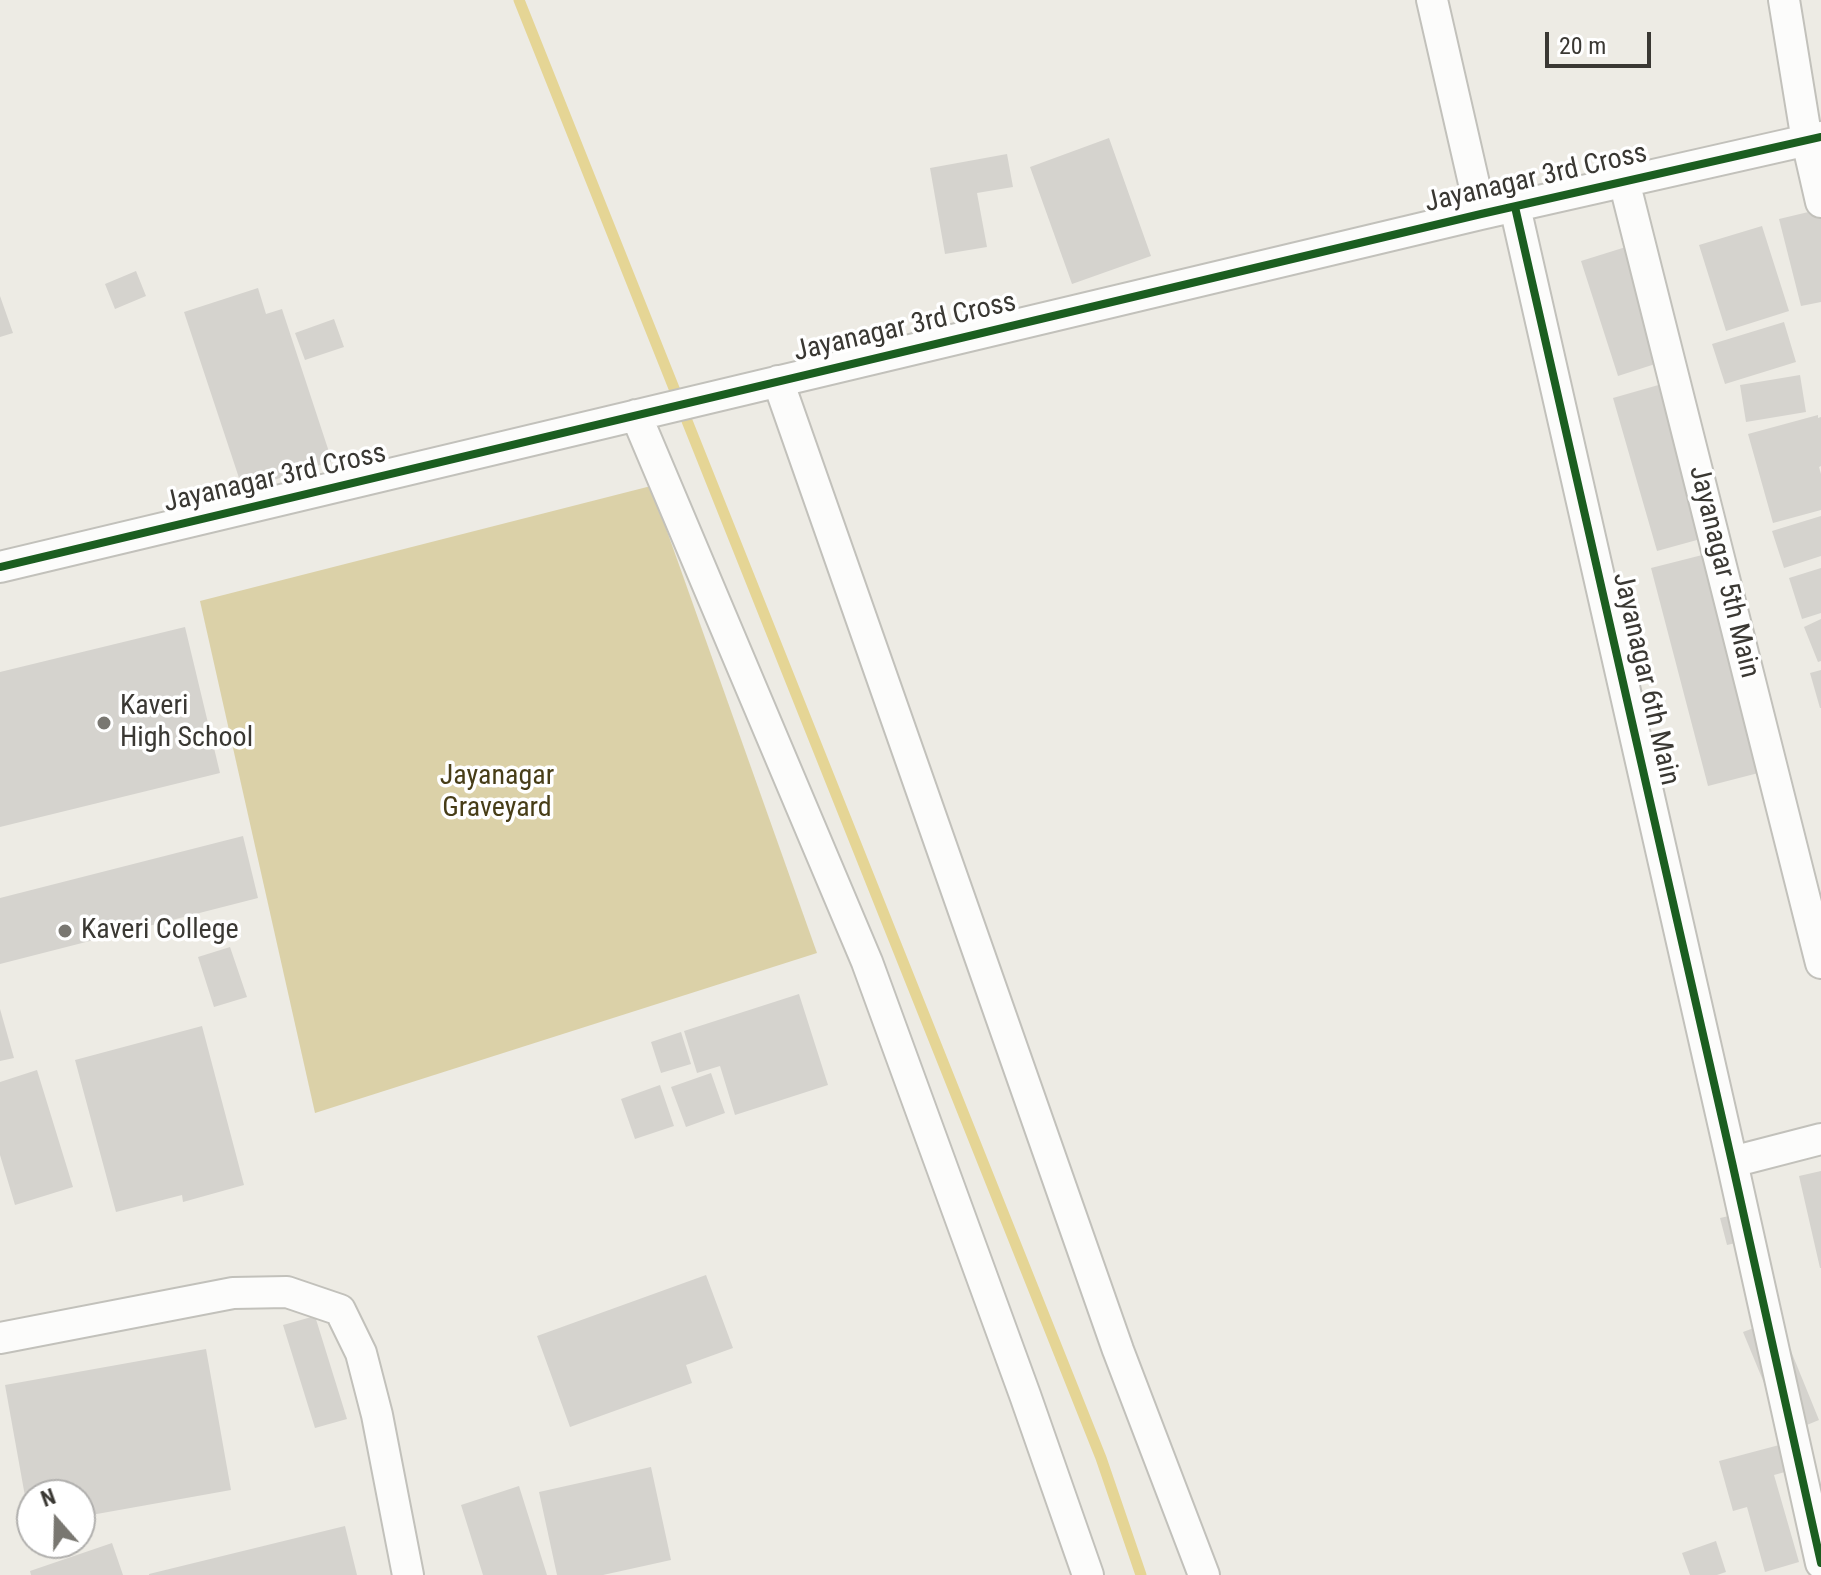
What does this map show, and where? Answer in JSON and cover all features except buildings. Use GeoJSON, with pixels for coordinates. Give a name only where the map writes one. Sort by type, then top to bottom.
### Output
{"type":"FeatureCollection","features":[{"type":"Feature","properties":{"kind":"street"},"geometry":{"type":"LineString","coordinates":[[1432,0],[1481,214]]}},
{"type":"Feature","properties":{"kind":"street"},"geometry":{"type":"LineString","coordinates":[[1784,0],[1814,139],[1821,202]]}},
{"type":"Feature","properties":{"kind":"street","name":"Jayanagar 3rd Cross"},"geometry":{"type":"LineString","coordinates":[[0,567],[1481,214],[1814,139]]}},
{"type":"Feature","properties":{"kind":"street","name":"Jayanagar 5th Main"},"geometry":{"type":"LineString","coordinates":[[1624,181],[1821,963]]}},
{"type":"Feature","properties":{"kind":"street","name":"Jayanagar 6th Main"},"geometry":{"type":"LineString","coordinates":[[1515,207],[1821,1563]]}},
{"type":"Feature","properties":{"kind":"street"},"geometry":{"type":"LineString","coordinates":[[778,381],[1118,1350],[1204,1575]]}},
{"type":"Feature","properties":{"kind":"street"},"geometry":{"type":"LineString","coordinates":[[636,415],[867,962],[1088,1575]]}},
{"type":"Feature","properties":{"kind":"street"},"geometry":{"type":"LineString","coordinates":[[1732,1162],[1821,1139]]}},
{"type":"Feature","properties":{"kind":"street"},"geometry":{"type":"LineString","coordinates":[[0,1338],[233,1293],[287,1292],[340,1310],[361,1353],[377,1415],[408,1575]]}},
{"type":"Feature","properties":{"kind":"green space","name":"Jayanagar Graveyard"},"geometry":{"type":"Polygon","coordinates":[[[651,486],[817,953],[315,1113],[200,601],[651,486]]]}},
{"type":"Feature","properties":{"kind":"waterway"},"geometry":{"type":"LineString","coordinates":[[519,0],[1101,1458],[1141,1575]]}},
{"type":"Feature","properties":{"kind":"cycle path"},"geometry":{"type":"LineString","coordinates":[[0,567],[1481,214],[1821,137]]}},
{"type":"Feature","properties":{"kind":"cycle path"},"geometry":{"type":"LineString","coordinates":[[1515,207],[1821,1563]]}},
{"type":"Feature","properties":{"kind":"place","name":"Kaveri High School"},"geometry":{"type":"Point","coordinates":[104,723]}},
{"type":"Feature","properties":{"kind":"place","name":"Kaveri College"},"geometry":{"type":"Point","coordinates":[65,931]}}]}
